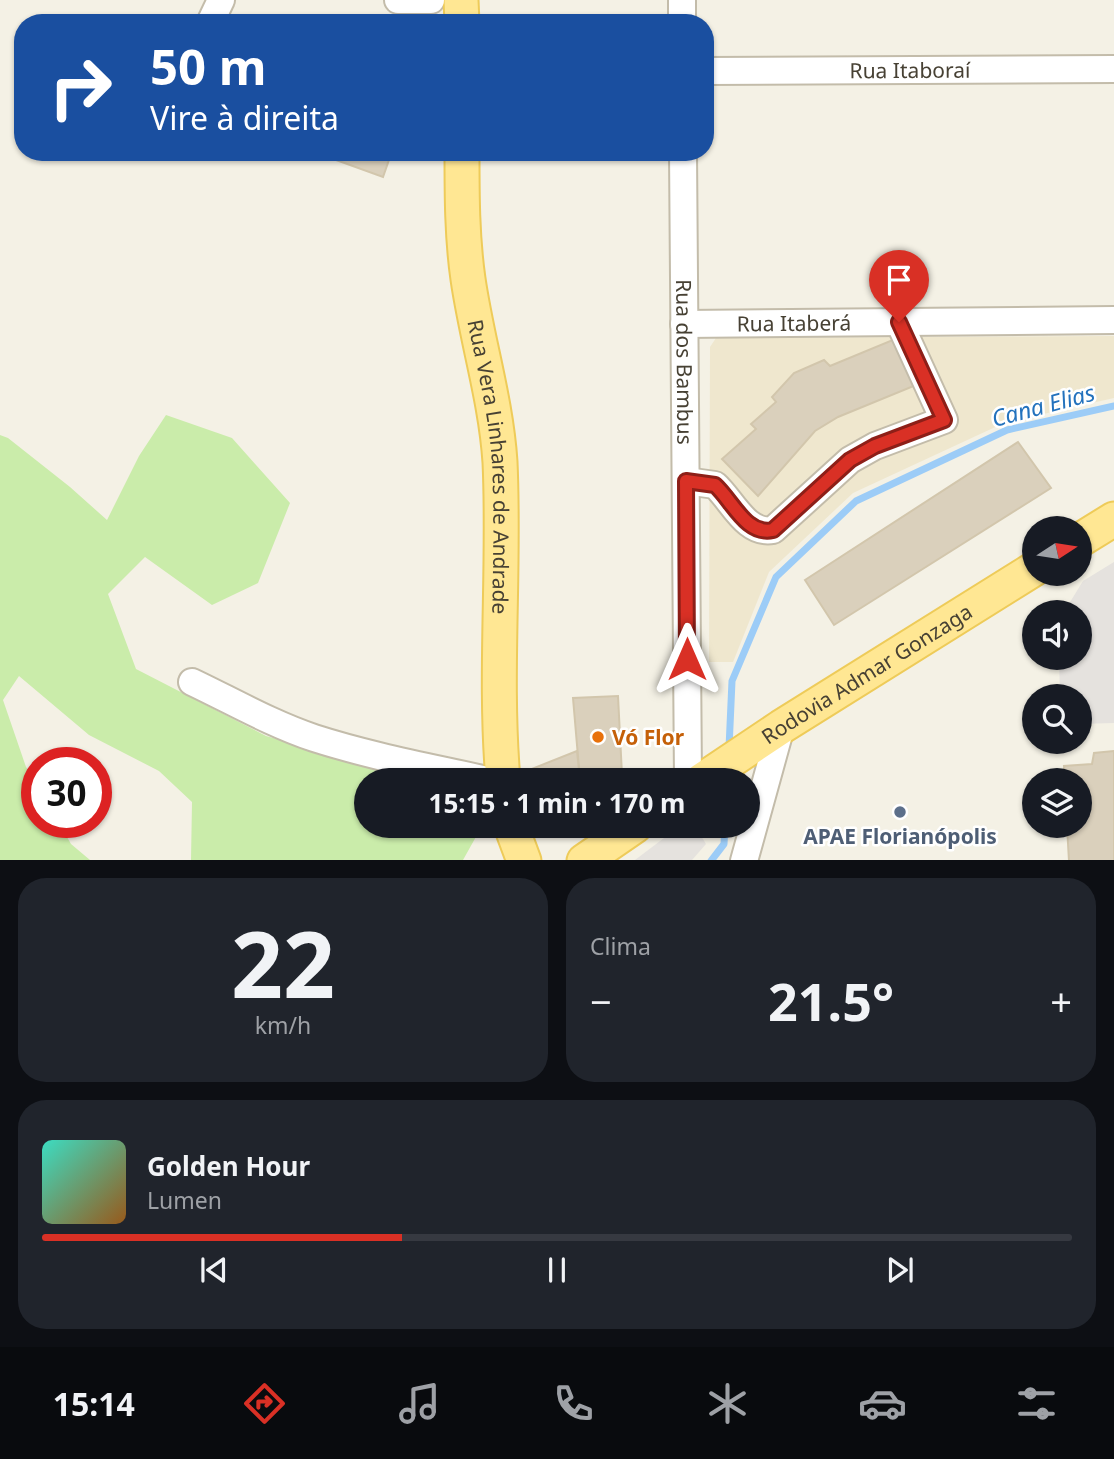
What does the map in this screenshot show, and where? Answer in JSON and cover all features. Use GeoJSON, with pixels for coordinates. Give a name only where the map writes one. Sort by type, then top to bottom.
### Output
{"type":"FeatureCollection","features":[{"type":"Feature","properties":{"kind":"main road","name":"Rua Vera Linhares de Andrade"},"geometry":{"type":"LineString","coordinates":[[462,161],[464,242],[468,281],[493,399],[500,460],[502,768]]}},
{"type":"Feature","properties":{"kind":"main road"},"geometry":{"type":"LineString","coordinates":[[1092,533],[1114,519]]}},
{"type":"Feature","properties":{"kind":"main road","name":"Rodovia Admar Gonzaga"},"geometry":{"type":"LineString","coordinates":[[720,768],[1022,577]]}},
{"type":"Feature","properties":{"kind":"main road"},"geometry":{"type":"LineString","coordinates":[[516,838],[524,860]]}},
{"type":"Feature","properties":{"kind":"main road"},"geometry":{"type":"LineString","coordinates":[[584,860],[617,838]]}},
{"type":"Feature","properties":{"kind":"street"},"geometry":{"type":"LineString","coordinates":[[398,0],[430,0]]}},
{"type":"Feature","properties":{"kind":"street","name":"Rua Itaboraí"},"geometry":{"type":"LineString","coordinates":[[714,71],[1114,69]]}},
{"type":"Feature","properties":{"kind":"street","name":"Rua dos Bambus"},"geometry":{"type":"LineString","coordinates":[[683,161],[688,768]]}},
{"type":"Feature","properties":{"kind":"street","name":"Rua Itaberá"},"geometry":{"type":"LineString","coordinates":[[684,324],[1114,320]]}},
{"type":"Feature","properties":{"kind":"street"},"geometry":{"type":"LineString","coordinates":[[686,481],[715,485],[758,530],[773,530],[850,460],[875,446],[944,420],[899,322]]}},
{"type":"Feature","properties":{"kind":"street"},"geometry":{"type":"LineString","coordinates":[[192,682],[274,722],[313,737],[434,768]]}},
{"type":"Feature","properties":{"kind":"street"},"geometry":{"type":"LineString","coordinates":[[744,860],[768,736]]}},
{"type":"Feature","properties":{"kind":"shaded area"},"geometry":{"type":"Polygon","coordinates":[[[1114,336],[1114,398],[1004,423],[853,493],[769,572],[733,662],[709,662],[710,347],[716,338],[1114,336]]]}},
{"type":"Feature","properties":{"kind":"shaded area"},"geometry":{"type":"Polygon","coordinates":[[[1114,562],[1114,723],[1092,724],[1092,684],[1060,684],[1059,670],[1092,670],[1092,600],[1071,600],[1080,586],[1092,586],[1092,575],[1114,562]]]}},
{"type":"Feature","properties":{"kind":"shaded area"},"geometry":{"type":"Polygon","coordinates":[[[664,838],[702,838],[706,844],[692,860],[635,860],[664,838]]]}},
{"type":"Feature","properties":{"kind":"green space"},"geometry":{"type":"Polygon","coordinates":[[[166,415],[232,438],[290,503],[258,583],[212,605],[145,557],[108,594],[136,669],[266,736],[382,768],[354,768],[354,838],[475,838],[463,860],[191,860],[192,802],[159,771],[89,735],[19,676],[3,700],[21,752],[21,838],[68,838],[90,860],[0,860],[0,435],[8,438],[70,487],[107,520],[139,456],[166,415]]]}},
{"type":"Feature","properties":{"kind":"building"},"geometry":{"type":"Polygon","coordinates":[[[339,161],[389,161],[383,177],[339,161]]]}},
{"type":"Feature","properties":{"kind":"building"},"geometry":{"type":"Polygon","coordinates":[[[900,337],[921,383],[838,417],[815,431],[758,496],[722,459],[756,429],[751,424],[776,402],[772,397],[794,373],[824,360],[830,366],[900,337]]]}},
{"type":"Feature","properties":{"kind":"building"},"geometry":{"type":"Polygon","coordinates":[[[1018,442],[1051,488],[834,625],[805,580],[1018,442]]]}},
{"type":"Feature","properties":{"kind":"building","name":"Vó Flor"},"geometry":{"type":"Polygon","coordinates":[[[618,696],[622,768],[579,768],[573,698],[618,696]]]}},
{"type":"Feature","properties":{"kind":"building"},"geometry":{"type":"Polygon","coordinates":[[[577,751],[579,768],[534,768],[577,751]]]}},
{"type":"Feature","properties":{"kind":"building"},"geometry":{"type":"Polygon","coordinates":[[[1114,751],[1114,860],[1069,860],[1068,838],[1092,838],[1092,768],[1064,766],[1092,764],[1094,753],[1114,751]]]}},
{"type":"Feature","properties":{"kind":"waterway","name":"Cana Elias"},"geometry":{"type":"LineString","coordinates":[[729,748],[732,681],[776,577],[856,501],[1007,430],[1114,406]]}},
{"type":"Feature","properties":{"kind":"waterway","name":"Cana Elias"},"geometry":{"type":"LineString","coordinates":[[712,860],[724,844],[724,838]]}},
{"type":"Feature","properties":{"kind":"place","name":"Vó Flor"},"geometry":{"type":"Point","coordinates":[598,737]}},
{"type":"Feature","properties":{"kind":"place","name":"APAE Florianópolis"},"geometry":{"type":"Point","coordinates":[900,812]}},
{"type":"Feature","properties":{"kind":"route"},"geometry":{"type":"LineString","coordinates":[[687,659],[686,481],[715,485],[758,530],[773,530],[850,460],[875,446],[944,420],[899,322]]}}]}
